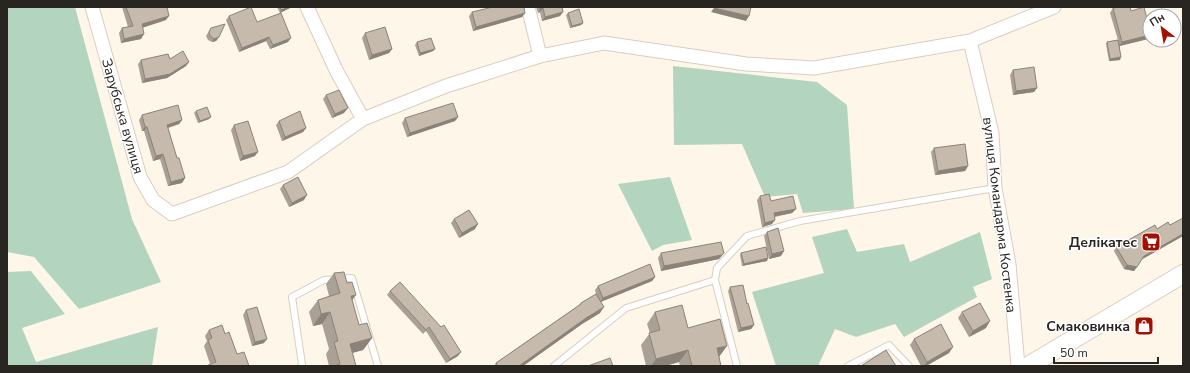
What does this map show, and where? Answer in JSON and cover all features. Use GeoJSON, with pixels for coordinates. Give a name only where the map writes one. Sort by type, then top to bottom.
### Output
{"type":"FeatureCollection","features":[{"type":"Feature","properties":{"kind":"main road"},"geometry":{"type":"LineString","coordinates":[[1028,366],[1180,278]]}},
{"type":"Feature","properties":{"kind":"street","name":"Зарубська вулиця"},"geometry":{"type":"LineString","coordinates":[[92,7],[140,177],[153,200],[172,214],[288,172],[363,119]]}},
{"type":"Feature","properties":{"kind":"street"},"geometry":{"type":"LineString","coordinates":[[307,7],[337,72],[363,119],[446,86],[540,56],[604,43],[746,64],[814,68],[970,41],[1054,7]]}},
{"type":"Feature","properties":{"kind":"street"},"geometry":{"type":"LineString","coordinates":[[528,7],[540,56]]}},
{"type":"Feature","properties":{"kind":"street","name":"вулиця Командарма Костенка"},"geometry":{"type":"LineString","coordinates":[[970,41],[992,133],[995,188],[1009,264],[1018,366]]}},
{"type":"Feature","properties":{"kind":"lane"},"geometry":{"type":"LineString","coordinates":[[737,366],[715,280],[717,268],[747,236],[800,221],[995,188]]}},
{"type":"Feature","properties":{"kind":"lane"},"geometry":{"type":"LineString","coordinates":[[301,366],[302,364],[292,297],[324,280],[352,278],[378,366]]}},
{"type":"Feature","properties":{"kind":"lane"},"geometry":{"type":"LineString","coordinates":[[554,366],[626,308],[715,280]]}},
{"type":"Feature","properties":{"kind":"lane"},"geometry":{"type":"LineString","coordinates":[[848,366],[889,345],[909,366]]}},
{"type":"Feature","properties":{"kind":"green space"},"geometry":{"type":"Polygon","coordinates":[[[7,7],[75,7],[132,219],[161,282],[79,309],[34,257],[7,252],[7,7]]]}},
{"type":"Feature","properties":{"kind":"green space"},"geometry":{"type":"Polygon","coordinates":[[[673,66],[817,82],[847,105],[854,209],[803,213],[797,194],[765,197],[742,144],[674,145],[673,66]]]}},
{"type":"Feature","properties":{"kind":"green space"},"geometry":{"type":"Polygon","coordinates":[[[670,177],[692,240],[663,245],[652,251],[618,184],[670,177]]]}},
{"type":"Feature","properties":{"kind":"green space"},"geometry":{"type":"Polygon","coordinates":[[[847,229],[857,252],[904,244],[910,262],[980,232],[992,279],[973,287],[977,297],[904,337],[895,324],[856,337],[835,329],[818,366],[776,366],[752,292],[824,273],[812,237],[847,229]]]}},
{"type":"Feature","properties":{"kind":"green space"},"geometry":{"type":"Polygon","coordinates":[[[31,271],[65,314],[22,328],[36,362],[158,327],[152,366],[7,366],[7,272],[31,271]]]}},
{"type":"Feature","properties":{"kind":"building"},"geometry":{"type":"Polygon","coordinates":[[[126,7],[167,7],[169,16],[142,24],[144,34],[124,39],[122,28],[133,26],[126,7]]]}},
{"type":"Feature","properties":{"kind":"building"},"geometry":{"type":"Polygon","coordinates":[[[251,7],[257,22],[281,13],[291,38],[273,45],[269,37],[242,48],[229,16],[251,7]]]}},
{"type":"Feature","properties":{"kind":"building"},"geometry":{"type":"Polygon","coordinates":[[[280,7],[289,7],[281,10],[280,7]]]}},
{"type":"Feature","properties":{"kind":"building"},"geometry":{"type":"Polygon","coordinates":[[[493,7],[524,7],[525,13],[476,27],[472,12],[493,7]]]}},
{"type":"Feature","properties":{"kind":"building"},"geometry":{"type":"Polygon","coordinates":[[[540,7],[562,7],[563,12],[545,17],[543,8],[540,9],[540,7]]]}},
{"type":"Feature","properties":{"kind":"building"},"geometry":{"type":"Polygon","coordinates":[[[714,7],[751,7],[749,16],[714,7]]]}},
{"type":"Feature","properties":{"kind":"building"},"geometry":{"type":"Polygon","coordinates":[[[1130,7],[1131,11],[1144,7],[1142,8],[1142,37],[1122,42],[1113,8],[1130,7]]]}},
{"type":"Feature","properties":{"kind":"building"},"geometry":{"type":"Polygon","coordinates":[[[579,9],[583,23],[572,26],[568,13],[579,9]]]}},
{"type":"Feature","properties":{"kind":"building"},"geometry":{"type":"Polygon","coordinates":[[[225,24],[219,37],[214,39],[210,36],[209,32],[211,28],[225,24]]]}},
{"type":"Feature","properties":{"kind":"building"},"geometry":{"type":"Polygon","coordinates":[[[385,27],[392,49],[372,55],[365,33],[385,27]]]}},
{"type":"Feature","properties":{"kind":"building"},"geometry":{"type":"Polygon","coordinates":[[[431,38],[435,49],[420,53],[417,42],[431,38]]]}},
{"type":"Feature","properties":{"kind":"building"},"geometry":{"type":"Polygon","coordinates":[[[1118,40],[1121,57],[1110,59],[1107,42],[1118,40]]]}},
{"type":"Feature","properties":{"kind":"building"},"geometry":{"type":"Polygon","coordinates":[[[183,51],[189,62],[170,74],[145,79],[141,60],[168,54],[170,59],[183,51]]]}},
{"type":"Feature","properties":{"kind":"building"},"geometry":{"type":"Polygon","coordinates":[[[1034,67],[1037,88],[1016,91],[1013,70],[1034,67]]]}},
{"type":"Feature","properties":{"kind":"building"},"geometry":{"type":"Polygon","coordinates":[[[339,90],[348,108],[335,114],[326,95],[339,90]]]}},
{"type":"Feature","properties":{"kind":"building"},"geometry":{"type":"Polygon","coordinates":[[[453,103],[458,117],[410,133],[405,118],[453,103]]]}},
{"type":"Feature","properties":{"kind":"building"},"geometry":{"type":"Polygon","coordinates":[[[178,105],[182,120],[167,125],[185,178],[171,182],[163,154],[156,156],[142,115],[178,105]]]}},
{"type":"Feature","properties":{"kind":"building"},"geometry":{"type":"Polygon","coordinates":[[[207,107],[211,117],[200,121],[196,111],[207,107]]]}},
{"type":"Feature","properties":{"kind":"building"},"geometry":{"type":"Polygon","coordinates":[[[300,111],[306,128],[285,137],[279,121],[300,111]]]}},
{"type":"Feature","properties":{"kind":"building"},"geometry":{"type":"Polygon","coordinates":[[[248,121],[258,152],[243,156],[234,125],[248,121]]]}},
{"type":"Feature","properties":{"kind":"building"},"geometry":{"type":"Polygon","coordinates":[[[965,144],[968,166],[938,171],[934,148],[965,144]]]}},
{"type":"Feature","properties":{"kind":"building"},"geometry":{"type":"Polygon","coordinates":[[[298,177],[307,195],[292,203],[283,185],[298,177]]]}},
{"type":"Feature","properties":{"kind":"building"},"geometry":{"type":"Polygon","coordinates":[[[769,194],[771,201],[793,196],[796,209],[774,213],[775,220],[765,223],[760,196],[769,194]]]}},
{"type":"Feature","properties":{"kind":"building"},"geometry":{"type":"Polygon","coordinates":[[[469,210],[478,224],[462,233],[454,219],[469,210]]]}},
{"type":"Feature","properties":{"kind":"building"},"geometry":{"type":"Polygon","coordinates":[[[1183,218],[1183,234],[1144,256],[1137,267],[1127,265],[1116,247],[1155,225],[1157,229],[1168,222],[1170,225],[1183,218]]]}},
{"type":"Feature","properties":{"kind":"building"},"geometry":{"type":"Polygon","coordinates":[[[778,228],[784,251],[772,254],[767,232],[778,228]]]}},
{"type":"Feature","properties":{"kind":"building"},"geometry":{"type":"Polygon","coordinates":[[[721,242],[724,253],[722,255],[664,266],[661,253],[721,242]]]}},
{"type":"Feature","properties":{"kind":"building"},"geometry":{"type":"Polygon","coordinates":[[[766,247],[768,258],[744,264],[741,253],[766,247]]]}},
{"type":"Feature","properties":{"kind":"building"},"geometry":{"type":"Polygon","coordinates":[[[650,264],[655,277],[603,298],[598,286],[650,264]]]}},
{"type":"Feature","properties":{"kind":"building"},"geometry":{"type":"Polygon","coordinates":[[[344,272],[347,283],[352,282],[356,295],[351,296],[359,325],[367,323],[372,338],[350,344],[356,366],[334,366],[340,364],[334,342],[338,341],[330,312],[321,314],[318,300],[340,293],[334,273],[344,272]]]}},
{"type":"Feature","properties":{"kind":"building"},"geometry":{"type":"Polygon","coordinates":[[[400,282],[441,327],[444,325],[461,352],[450,359],[429,327],[426,330],[390,291],[400,282]]]}},
{"type":"Feature","properties":{"kind":"building"},"geometry":{"type":"Polygon","coordinates":[[[743,285],[754,325],[741,328],[730,287],[743,285]]]}},
{"type":"Feature","properties":{"kind":"building"},"geometry":{"type":"Polygon","coordinates":[[[596,294],[604,307],[586,318],[519,366],[498,366],[496,363],[596,294]]]}},
{"type":"Feature","properties":{"kind":"building"},"geometry":{"type":"Polygon","coordinates":[[[980,303],[990,321],[973,331],[962,312],[980,303]]]}},
{"type":"Feature","properties":{"kind":"building"},"geometry":{"type":"Polygon","coordinates":[[[682,305],[688,328],[720,319],[727,346],[717,348],[721,366],[692,366],[688,350],[656,359],[649,333],[660,330],[655,312],[682,305]]]}},
{"type":"Feature","properties":{"kind":"building"},"geometry":{"type":"Polygon","coordinates":[[[257,307],[267,339],[255,342],[246,310],[257,307]]]}},
{"type":"Feature","properties":{"kind":"building"},"geometry":{"type":"Polygon","coordinates":[[[941,324],[953,347],[927,362],[914,339],[941,324]]]}},
{"type":"Feature","properties":{"kind":"building"},"geometry":{"type":"Polygon","coordinates":[[[222,325],[225,334],[229,332],[237,354],[244,352],[249,366],[206,366],[216,362],[208,340],[212,338],[209,330],[222,325]]]}},
{"type":"Feature","properties":{"kind":"building"},"geometry":{"type":"Polygon","coordinates":[[[886,350],[896,366],[861,366],[886,350]]]}},
{"type":"Feature","properties":{"kind":"building"},"geometry":{"type":"Polygon","coordinates":[[[610,358],[613,366],[588,366],[610,358]]]}},
{"type":"Feature","properties":{"kind":"place","name":"Делікатес"},"geometry":{"type":"Point","coordinates":[1151,242]}},
{"type":"Feature","properties":{"kind":"place","name":"Смаковинка"},"geometry":{"type":"Point","coordinates":[1144,326]}}]}
